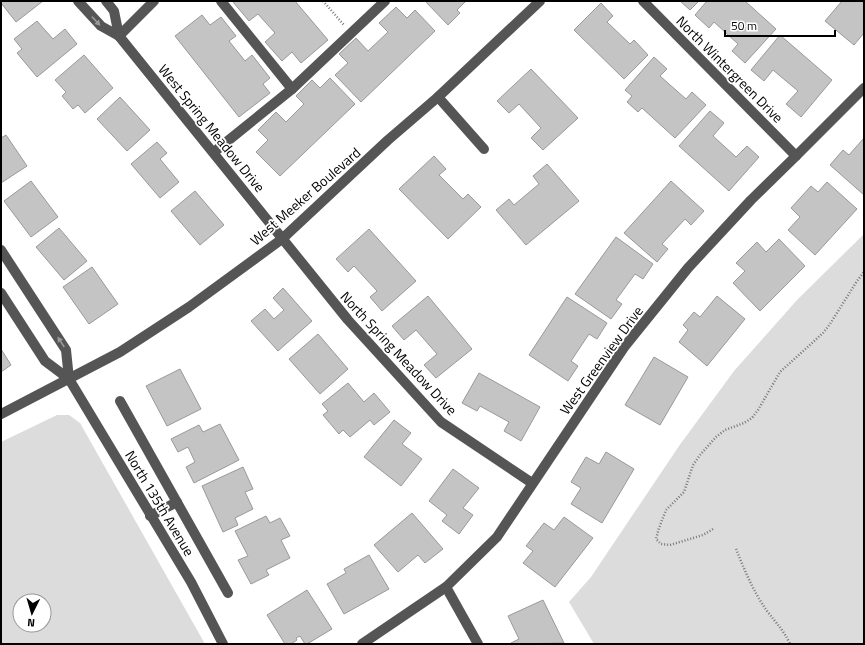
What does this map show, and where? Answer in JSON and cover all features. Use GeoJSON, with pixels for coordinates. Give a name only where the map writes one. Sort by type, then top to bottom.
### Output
{"type":"FeatureCollection","features":[{"type":"Feature","properties":{"kind":"street","name":"West Spring Meadow Drive"},"geometry":{"type":"LineString","coordinates":[[78,1],[101,26],[119,36],[214,152],[282,239]]}},
{"type":"Feature","properties":{"kind":"street","name":"West Spring Meadow Drive"},"geometry":{"type":"LineString","coordinates":[[106,1],[114,11],[119,36]]}},
{"type":"Feature","properties":{"kind":"street"},"geometry":{"type":"LineString","coordinates":[[119,36],[154,1]]}},
{"type":"Feature","properties":{"kind":"street"},"geometry":{"type":"LineString","coordinates":[[221,1],[292,89]]}},
{"type":"Feature","properties":{"kind":"street"},"geometry":{"type":"LineString","coordinates":[[214,152],[292,89],[385,1]]}},
{"type":"Feature","properties":{"kind":"street","name":"West Meeker Boulevard"},"geometry":{"type":"LineString","coordinates":[[1,414],[120,352],[189,307],[282,239],[388,140],[438,97],[540,1]]}},
{"type":"Feature","properties":{"kind":"street","name":"North Wintergreen Drive"},"geometry":{"type":"LineString","coordinates":[[643,1],[796,156]]}},
{"type":"Feature","properties":{"kind":"street","name":"West Greenview Drive"},"geometry":{"type":"LineString","coordinates":[[362,644],[446,587],[497,537],[625,346],[688,268],[751,200],[864,88]]}},
{"type":"Feature","properties":{"kind":"street"},"geometry":{"type":"LineString","coordinates":[[438,97],[484,149]]}},
{"type":"Feature","properties":{"kind":"street","name":"North Spring Meadow Drive"},"geometry":{"type":"LineString","coordinates":[[282,239],[348,320],[441,422],[532,483]]}},
{"type":"Feature","properties":{"kind":"street","name":"North 135th Avenue"},"geometry":{"type":"LineString","coordinates":[[1,250],[66,350],[69,379]]}},
{"type":"Feature","properties":{"kind":"street","name":"North 135th Avenue"},"geometry":{"type":"LineString","coordinates":[[1,293],[45,361],[69,379],[190,582],[223,644]]}},
{"type":"Feature","properties":{"kind":"street"},"geometry":{"type":"LineString","coordinates":[[120,402],[228,593]]}},
{"type":"Feature","properties":{"kind":"street"},"geometry":{"type":"LineString","coordinates":[[150,516],[177,502]]}},
{"type":"Feature","properties":{"kind":"street"},"geometry":{"type":"LineString","coordinates":[[446,587],[478,644]]}},
{"type":"Feature","properties":{"kind":"path"},"geometry":{"type":"LineString","coordinates":[[323,1],[351,32]]}},
{"type":"Feature","properties":{"kind":"path"},"geometry":{"type":"LineString","coordinates":[[713,529],[703,535],[670,545],[661,544],[656,539],[666,510],[684,492],[693,465],[700,455],[716,437],[725,430],[744,423],[752,418],[780,372],[823,333],[864,272]]}},
{"type":"Feature","properties":{"kind":"path"},"geometry":{"type":"LineString","coordinates":[[736,548],[744,570],[766,610],[781,627],[790,644]]}},
{"type":"Feature","properties":{"kind":"shaded area"},"geometry":{"type":"Polygon","coordinates":[[[864,234],[864,644],[594,644],[569,602],[591,577],[679,446],[734,371],[797,300],[864,234]]]}},
{"type":"Feature","properties":{"kind":"shaded area"},"geometry":{"type":"Polygon","coordinates":[[[57,415],[69,415],[80,423],[205,644],[1,644],[1,442],[57,415]]]}},
{"type":"Feature","properties":{"kind":"building"},"geometry":{"type":"Polygon","coordinates":[[[1,1],[43,1],[16,22],[1,1]]]}},
{"type":"Feature","properties":{"kind":"building"},"geometry":{"type":"Polygon","coordinates":[[[295,1],[328,40],[301,63],[292,52],[282,61],[265,42],[275,33],[258,14],[249,21],[233,2],[295,1]]]}},
{"type":"Feature","properties":{"kind":"building"},"geometry":{"type":"Polygon","coordinates":[[[425,1],[466,1],[457,10],[460,13],[448,25],[425,1]]]}},
{"type":"Feature","properties":{"kind":"building"},"geometry":{"type":"Polygon","coordinates":[[[680,1],[699,1],[690,10],[680,1]]]}},
{"type":"Feature","properties":{"kind":"building"},"geometry":{"type":"Polygon","coordinates":[[[707,1],[745,1],[776,29],[745,63],[732,51],[738,44],[714,22],[709,28],[695,15],[707,1]]]}},
{"type":"Feature","properties":{"kind":"building"},"geometry":{"type":"Polygon","coordinates":[[[842,1],[864,1],[864,33],[854,45],[825,21],[842,1]]]}},
{"type":"Feature","properties":{"kind":"building"},"geometry":{"type":"Polygon","coordinates":[[[601,3],[613,16],[607,22],[630,44],[634,40],[648,55],[624,79],[574,30],[601,3]]]}},
{"type":"Feature","properties":{"kind":"building"},"geometry":{"type":"Polygon","coordinates":[[[396,7],[407,18],[415,10],[435,31],[361,102],[335,75],[348,63],[339,54],[356,38],[368,51],[388,32],[379,23],[396,7]]]}},
{"type":"Feature","properties":{"kind":"building"},"geometry":{"type":"Polygon","coordinates":[[[202,15],[210,25],[221,17],[236,36],[229,41],[245,61],[252,55],[270,78],[263,84],[270,93],[239,117],[175,36],[202,15]]]}},
{"type":"Feature","properties":{"kind":"building"},"geometry":{"type":"Polygon","coordinates":[[[37,21],[53,39],[65,29],[77,44],[37,77],[17,53],[22,49],[14,39],[37,21]]]}},
{"type":"Feature","properties":{"kind":"building"},"geometry":{"type":"Polygon","coordinates":[[[780,35],[832,80],[801,117],[786,104],[798,91],[773,70],[764,81],[751,70],[780,35]]]}},
{"type":"Feature","properties":{"kind":"building"},"geometry":{"type":"Polygon","coordinates":[[[84,55],[113,88],[85,113],[78,105],[73,109],[62,96],[66,92],[55,80],[84,55]]]}},
{"type":"Feature","properties":{"kind":"building"},"geometry":{"type":"Polygon","coordinates":[[[654,57],[667,69],[660,76],[686,99],[692,92],[706,105],[675,138],[642,108],[638,112],[627,102],[632,96],[625,90],[654,57]]]}},
{"type":"Feature","properties":{"kind":"building"},"geometry":{"type":"Polygon","coordinates":[[[531,69],[578,118],[543,150],[531,138],[541,128],[519,104],[509,113],[497,101],[531,69]]]}},
{"type":"Feature","properties":{"kind":"building"},"geometry":{"type":"Polygon","coordinates":[[[330,78],[355,104],[280,176],[256,152],[268,140],[258,130],[276,112],[286,122],[304,104],[296,96],[312,80],[320,88],[330,78]]]}},
{"type":"Feature","properties":{"kind":"building"},"geometry":{"type":"Polygon","coordinates":[[[120,97],[150,130],[127,151],[97,119],[120,97]]]}},
{"type":"Feature","properties":{"kind":"building"},"geometry":{"type":"Polygon","coordinates":[[[710,111],[724,123],[713,136],[736,157],[747,146],[759,157],[729,191],[679,146],[710,111]]]}},
{"type":"Feature","properties":{"kind":"building"},"geometry":{"type":"Polygon","coordinates":[[[6,135],[27,166],[1,183],[1,138],[6,135]]]}},
{"type":"Feature","properties":{"kind":"building"},"geometry":{"type":"Polygon","coordinates":[[[864,138],[864,195],[830,165],[843,150],[849,155],[864,138]]]}},
{"type":"Feature","properties":{"kind":"building"},"geometry":{"type":"Polygon","coordinates":[[[157,142],[167,153],[160,159],[179,182],[160,198],[131,164],[157,142]]]}},
{"type":"Feature","properties":{"kind":"building"},"geometry":{"type":"Polygon","coordinates":[[[434,156],[446,169],[439,175],[463,199],[468,194],[481,207],[448,239],[399,189],[434,156]]]}},
{"type":"Feature","properties":{"kind":"building"},"geometry":{"type":"Polygon","coordinates":[[[547,164],[579,201],[526,245],[496,210],[509,199],[514,205],[539,184],[533,176],[547,164]]]}},
{"type":"Feature","properties":{"kind":"building"},"geometry":{"type":"Polygon","coordinates":[[[31,181],[58,217],[31,237],[4,201],[31,181]]]}},
{"type":"Feature","properties":{"kind":"building"},"geometry":{"type":"Polygon","coordinates":[[[671,181],[704,211],[691,225],[685,219],[662,244],[668,249],[657,262],[624,233],[671,181]]]}},
{"type":"Feature","properties":{"kind":"building"},"geometry":{"type":"Polygon","coordinates":[[[827,182],[857,209],[815,255],[788,230],[800,217],[791,208],[811,186],[818,192],[827,182]]]}},
{"type":"Feature","properties":{"kind":"building"},"geometry":{"type":"Polygon","coordinates":[[[195,191],[224,225],[200,245],[171,211],[195,191]]]}},
{"type":"Feature","properties":{"kind":"building"},"geometry":{"type":"Polygon","coordinates":[[[59,228],[87,261],[64,280],[36,247],[59,228]]]}},
{"type":"Feature","properties":{"kind":"building"},"geometry":{"type":"Polygon","coordinates":[[[369,229],[416,281],[382,311],[370,297],[377,291],[354,266],[348,272],[336,259],[369,229]]]}},
{"type":"Feature","properties":{"kind":"building"},"geometry":{"type":"Polygon","coordinates":[[[616,237],[653,264],[643,279],[635,274],[616,300],[622,304],[611,319],[575,294],[616,237]]]}},
{"type":"Feature","properties":{"kind":"building"},"geometry":{"type":"Polygon","coordinates":[[[779,239],[805,266],[760,311],[733,283],[745,271],[736,263],[757,242],[766,252],[779,239]]]}},
{"type":"Feature","properties":{"kind":"building"},"geometry":{"type":"Polygon","coordinates":[[[92,267],[118,304],[89,324],[63,287],[92,267]]]}},
{"type":"Feature","properties":{"kind":"building"},"geometry":{"type":"Polygon","coordinates":[[[283,288],[312,321],[278,351],[251,321],[265,309],[274,319],[284,310],[273,298],[283,288]]]}},
{"type":"Feature","properties":{"kind":"building"},"geometry":{"type":"Polygon","coordinates":[[[428,296],[472,349],[436,378],[424,365],[437,354],[416,330],[404,340],[392,326],[428,296]]]}},
{"type":"Feature","properties":{"kind":"building"},"geometry":{"type":"Polygon","coordinates":[[[717,296],[745,319],[707,366],[679,342],[688,330],[683,325],[694,312],[700,317],[717,296]]]}},
{"type":"Feature","properties":{"kind":"building"},"geometry":{"type":"Polygon","coordinates":[[[567,297],[607,323],[597,339],[589,334],[571,361],[578,366],[568,381],[529,355],[567,297]]]}},
{"type":"Feature","properties":{"kind":"building"},"geometry":{"type":"Polygon","coordinates":[[[318,334],[348,369],[320,394],[289,359],[318,334]]]}},
{"type":"Feature","properties":{"kind":"building"},"geometry":{"type":"Polygon","coordinates":[[[1,349],[11,365],[1,372],[1,349]]]}},
{"type":"Feature","properties":{"kind":"building"},"geometry":{"type":"Polygon","coordinates":[[[654,357],[688,377],[660,425],[625,405],[654,357]]]}},
{"type":"Feature","properties":{"kind":"building"},"geometry":{"type":"Polygon","coordinates":[[[180,369],[201,409],[167,426],[146,386],[180,369]]]}},
{"type":"Feature","properties":{"kind":"building"},"geometry":{"type":"Polygon","coordinates":[[[479,373],[540,407],[521,441],[504,431],[509,422],[480,406],[477,411],[462,403],[479,373]]]}},
{"type":"Feature","properties":{"kind":"building"},"geometry":{"type":"Polygon","coordinates":[[[348,383],[364,402],[374,393],[390,412],[374,425],[370,420],[350,437],[343,430],[339,434],[323,415],[328,411],[322,404],[348,383]]]}},
{"type":"Feature","properties":{"kind":"building"},"geometry":{"type":"Polygon","coordinates":[[[394,420],[411,433],[402,444],[422,459],[401,486],[364,457],[394,420]]]}},
{"type":"Feature","properties":{"kind":"building"},"geometry":{"type":"Polygon","coordinates":[[[220,424],[239,460],[194,483],[186,467],[195,462],[188,447],[178,452],[171,439],[199,425],[203,432],[220,424]]]}},
{"type":"Feature","properties":{"kind":"building"},"geometry":{"type":"Polygon","coordinates":[[[606,452],[634,469],[602,523],[571,504],[581,488],[571,482],[586,457],[599,464],[606,452]]]}},
{"type":"Feature","properties":{"kind":"building"},"geometry":{"type":"Polygon","coordinates":[[[243,467],[253,489],[245,492],[253,509],[235,518],[238,525],[223,532],[202,486],[243,467]]]}},
{"type":"Feature","properties":{"kind":"building"},"geometry":{"type":"Polygon","coordinates":[[[453,469],[479,488],[463,508],[473,515],[459,534],[442,521],[447,515],[429,501],[453,469]]]}},
{"type":"Feature","properties":{"kind":"building"},"geometry":{"type":"Polygon","coordinates":[[[412,513],[443,549],[425,563],[418,555],[398,572],[374,545],[412,513]]]}},
{"type":"Feature","properties":{"kind":"building"},"geometry":{"type":"Polygon","coordinates":[[[266,516],[270,523],[280,518],[290,536],[281,540],[290,558],[266,570],[269,575],[251,584],[238,560],[248,556],[235,531],[266,516]]]}},
{"type":"Feature","properties":{"kind":"building"},"geometry":{"type":"Polygon","coordinates":[[[564,517],[593,538],[555,587],[523,563],[533,551],[526,546],[544,523],[554,530],[564,517]]]}},
{"type":"Feature","properties":{"kind":"building"},"geometry":{"type":"Polygon","coordinates":[[[369,555],[389,589],[344,614],[327,584],[346,573],[344,569],[369,555]]]}},
{"type":"Feature","properties":{"kind":"building"},"geometry":{"type":"Polygon","coordinates":[[[307,590],[332,629],[307,644],[305,644],[300,636],[291,644],[285,644],[267,615],[307,590]]]}},
{"type":"Feature","properties":{"kind":"building"},"geometry":{"type":"Polygon","coordinates":[[[543,600],[564,643],[511,644],[519,639],[508,616],[543,600]]]}}]}
